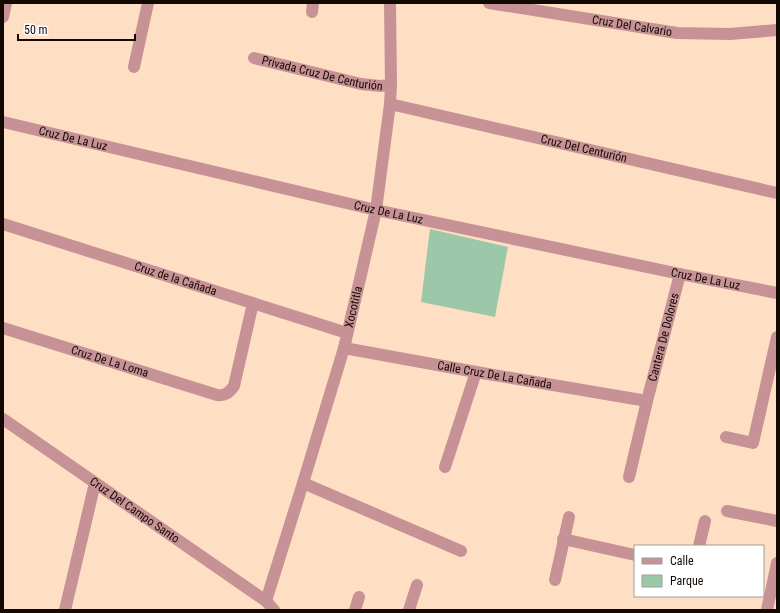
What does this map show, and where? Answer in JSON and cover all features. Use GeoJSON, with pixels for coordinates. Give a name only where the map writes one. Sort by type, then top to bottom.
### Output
{"type":"FeatureCollection","features":[{"type":"Feature","properties":{"kind":"street"},"geometry":{"type":"LineString","coordinates":[[3,17],[6,3]]}},
{"type":"Feature","properties":{"kind":"street"},"geometry":{"type":"LineString","coordinates":[[134,67],[148,3]]}},
{"type":"Feature","properties":{"kind":"street","name":"Xocotitla"},"geometry":{"type":"LineString","coordinates":[[270,605],[303,484],[344,348],[376,210],[390,104],[390,3]]}},
{"type":"Feature","properties":{"kind":"street","name":"Cruz Del Calvario"},"geometry":{"type":"LineString","coordinates":[[489,3],[677,33],[730,34],[777,30]]}},
{"type":"Feature","properties":{"kind":"street","name":"Privada Cruz De Centurión"},"geometry":{"type":"LineString","coordinates":[[254,58],[361,84],[380,86],[391,85]]}},
{"type":"Feature","properties":{"kind":"street","name":"Cruz Del Centurión"},"geometry":{"type":"LineString","coordinates":[[390,104],[777,193]]}},
{"type":"Feature","properties":{"kind":"street","name":"Cruz De La Luz"},"geometry":{"type":"LineString","coordinates":[[3,122],[376,210],[777,293]]}},
{"type":"Feature","properties":{"kind":"street","name":"Cruz de la Cañada"},"geometry":{"type":"LineString","coordinates":[[3,224],[347,333]]}},
{"type":"Feature","properties":{"kind":"street","name":"Cantera De Dolores"},"geometry":{"type":"LineString","coordinates":[[629,477],[680,274]]}},
{"type":"Feature","properties":{"kind":"street","name":"Cruz De La Loma"},"geometry":{"type":"LineString","coordinates":[[3,328],[223,396],[230,392],[234,386],[253,303]]}},
{"type":"Feature","properties":{"kind":"street"},"geometry":{"type":"LineString","coordinates":[[726,437],[753,443],[777,336]]}},
{"type":"Feature","properties":{"kind":"street","name":"Calle Cruz De La Cañada"},"geometry":{"type":"LineString","coordinates":[[344,348],[647,401]]}},
{"type":"Feature","properties":{"kind":"street"},"geometry":{"type":"LineString","coordinates":[[445,467],[476,372]]}},
{"type":"Feature","properties":{"kind":"street","name":"Cruz Del Campo Santo"},"geometry":{"type":"LineString","coordinates":[[3,419],[270,605]]}},
{"type":"Feature","properties":{"kind":"street"},"geometry":{"type":"LineString","coordinates":[[65,610],[95,483]]}},
{"type":"Feature","properties":{"kind":"street"},"geometry":{"type":"LineString","coordinates":[[303,484],[461,551]]}},
{"type":"Feature","properties":{"kind":"street"},"geometry":{"type":"LineString","coordinates":[[727,511],[777,521]]}},
{"type":"Feature","properties":{"kind":"street"},"geometry":{"type":"LineString","coordinates":[[555,580],[569,517]]}},
{"type":"Feature","properties":{"kind":"street"},"geometry":{"type":"LineString","coordinates":[[699,545],[705,521]]}},
{"type":"Feature","properties":{"kind":"street"},"geometry":{"type":"LineString","coordinates":[[563,539],[634,555]]}},
{"type":"Feature","properties":{"kind":"street"},"geometry":{"type":"LineString","coordinates":[[767,610],[768,585],[777,567]]}},
{"type":"Feature","properties":{"kind":"street"},"geometry":{"type":"LineString","coordinates":[[409,610],[416,585]]}},
{"type":"Feature","properties":{"kind":"street"},"geometry":{"type":"LineString","coordinates":[[355,610],[359,597]]}},
{"type":"Feature","properties":{"kind":"green space"},"geometry":{"type":"Polygon","coordinates":[[[430,229],[508,247],[495,317],[421,302],[430,229]]]}}]}
